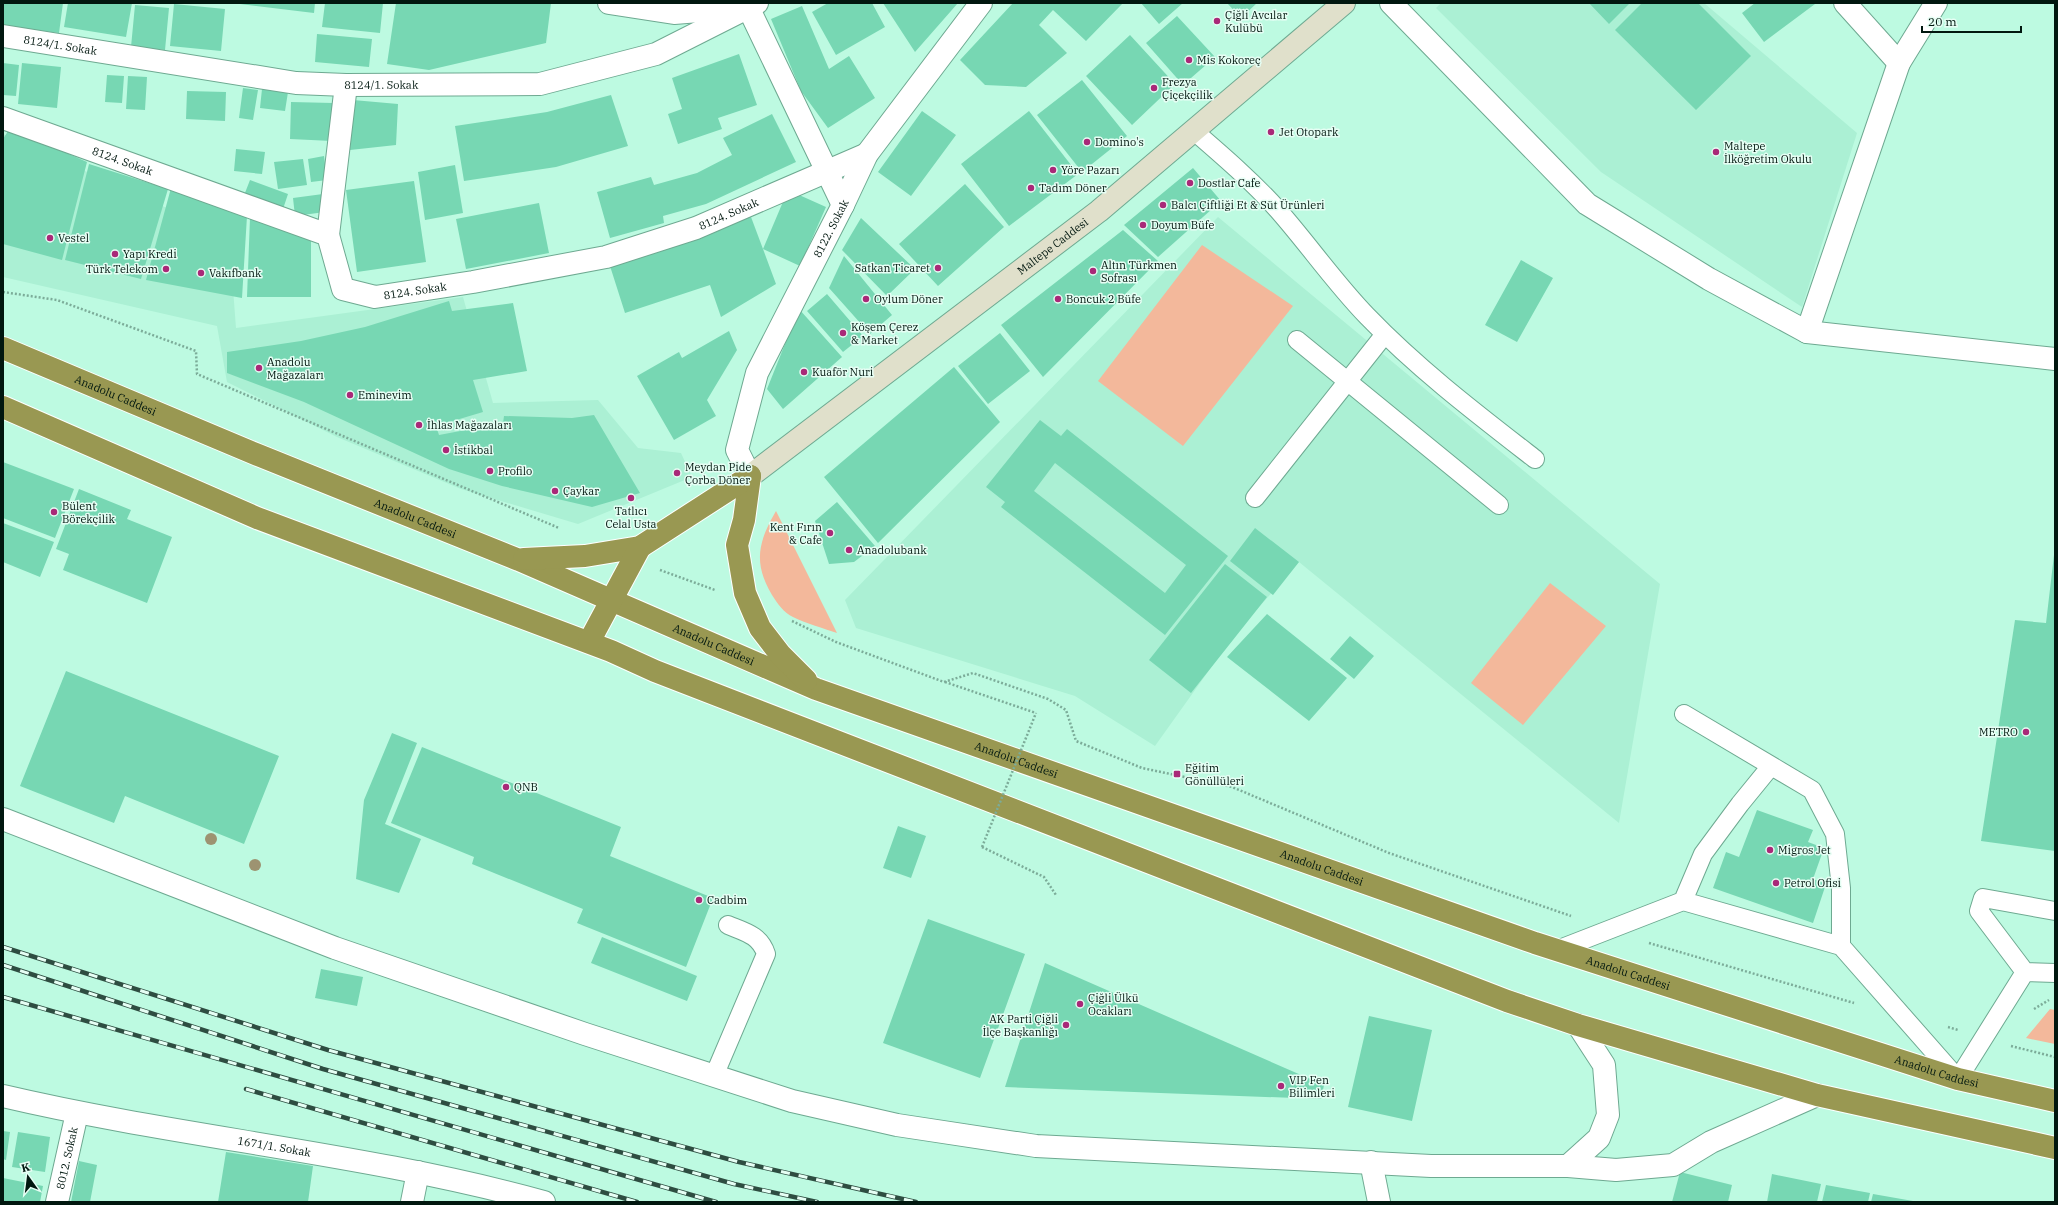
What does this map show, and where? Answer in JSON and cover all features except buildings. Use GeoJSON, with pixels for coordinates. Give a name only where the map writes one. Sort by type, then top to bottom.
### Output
{"type":"FeatureCollection","features":[{"type":"Feature","properties":{"kind":"highway","name":"Anadolu Caddesi"},"geometry":{"type":"LineString","coordinates":[[3,348],[258,455],[519,560],[816,689],[1557,950],[1958,1079],[2055,1101]]}},
{"type":"Feature","properties":{"kind":"highway"},"geometry":{"type":"LineString","coordinates":[[3,407],[257,518],[589,642],[663,674],[1492,995],[1578,1025],[1817,1095],[2055,1148]]}},
{"type":"Feature","properties":{"kind":"highway"},"geometry":{"type":"LineString","coordinates":[[519,560],[585,556],[640,547],[750,476]]}},
{"type":"Feature","properties":{"kind":"highway"},"geometry":{"type":"LineString","coordinates":[[750,476],[744,520],[737,545],[745,593],[760,628],[780,654],[816,689]]}},
{"type":"Feature","properties":{"kind":"highway"},"geometry":{"type":"LineString","coordinates":[[589,642],[640,547]]}},
{"type":"Feature","properties":{"kind":"street"},"geometry":{"type":"LineString","coordinates":[[609,3],[674,13],[752,5],[843,204]]}},
{"type":"Feature","properties":{"kind":"street","name":"8122. Sokak"},"geometry":{"type":"LineString","coordinates":[[750,476],[737,450],[757,373],[867,154],[981,3]]}},
{"type":"Feature","properties":{"kind":"street","name":"Maltepe Caddesi"},"geometry":{"type":"LineString","coordinates":[[750,476],[1099,211],[1344,3]]}},
{"type":"Feature","properties":{"kind":"street"},"geometry":{"type":"LineString","coordinates":[[1391,3],[1587,204],[1709,279],[1807,332],[2055,360]]}},
{"type":"Feature","properties":{"kind":"street"},"geometry":{"type":"LineString","coordinates":[[1845,3],[1899,63]]}},
{"type":"Feature","properties":{"kind":"street"},"geometry":{"type":"LineString","coordinates":[[1807,332],[1899,63],[1936,3]]}},
{"type":"Feature","properties":{"kind":"street","name":"8124/1. Sokak"},"geometry":{"type":"LineString","coordinates":[[3,36],[296,83],[346,85],[540,84],[656,54],[752,5]]}},
{"type":"Feature","properties":{"kind":"street"},"geometry":{"type":"LineString","coordinates":[[328,235],[346,85]]}},
{"type":"Feature","properties":{"kind":"street","name":"8124. Sokak"},"geometry":{"type":"LineString","coordinates":[[3,118],[328,235],[343,289],[375,297],[473,282],[606,257],[696,228],[867,154]]}},
{"type":"Feature","properties":{"kind":"street"},"geometry":{"type":"LineString","coordinates":[[3,819],[335,948],[792,1101],[897,1126],[1036,1146],[1431,1166],[1568,1166],[1616,1170],[1673,1165],[1711,1142],[1817,1095]]}},
{"type":"Feature","properties":{"kind":"street"},"geometry":{"type":"LineString","coordinates":[[1568,1166],[1598,1138],[1608,1115],[1604,1065],[1578,1025]]}},
{"type":"Feature","properties":{"kind":"street","name":"1671/1. Sokak"},"geometry":{"type":"LineString","coordinates":[[3,1096],[77,1113],[418,1172],[544,1202]]}},
{"type":"Feature","properties":{"kind":"street","name":"8012. Sokak"},"geometry":{"type":"LineString","coordinates":[[57,1202],[77,1113]]}},
{"type":"Feature","properties":{"kind":"street"},"geometry":{"type":"LineString","coordinates":[[1371,1162],[1379,1202]]}},
{"type":"Feature","properties":{"kind":"street"},"geometry":{"type":"LineString","coordinates":[[412,1202],[418,1172]]}},
{"type":"Feature","properties":{"kind":"lane"},"geometry":{"type":"LineString","coordinates":[[1194,131],[1253,184],[1301,237],[1332,277],[1385,334],[1433,379],[1535,459]]}},
{"type":"Feature","properties":{"kind":"lane"},"geometry":{"type":"LineString","coordinates":[[1256,498],[1385,334]]}},
{"type":"Feature","properties":{"kind":"lane"},"geometry":{"type":"LineString","coordinates":[[1298,340],[1499,505]]}},
{"type":"Feature","properties":{"kind":"lane"},"geometry":{"type":"LineString","coordinates":[[1684,714],[1812,790],[1835,834],[1841,888],[1841,946]]}},
{"type":"Feature","properties":{"kind":"lane"},"geometry":{"type":"LineString","coordinates":[[1684,901],[1703,854],[1740,804],[1771,766]]}},
{"type":"Feature","properties":{"kind":"lane"},"geometry":{"type":"LineString","coordinates":[[2025,972],[1979,911],[1983,898],[2055,910]]}},
{"type":"Feature","properties":{"kind":"lane"},"geometry":{"type":"LineString","coordinates":[[1557,950],[1684,901],[1841,946],[1958,1079],[2025,972]]}},
{"type":"Feature","properties":{"kind":"lane"},"geometry":{"type":"LineString","coordinates":[[714,1076],[766,954],[763,944],[754,935],[728,925]]}},
{"type":"Feature","properties":{"kind":"lane"},"geometry":{"type":"LineString","coordinates":[[2025,972],[2055,973]]}},
{"type":"Feature","properties":{"kind":"path"},"geometry":{"type":"LineString","coordinates":[[3,292],[56,300],[196,351],[198,374],[560,528]]}},
{"type":"Feature","properties":{"kind":"path"},"geometry":{"type":"LineString","coordinates":[[640,547],[648,565],[733,597],[745,593]]}},
{"type":"Feature","properties":{"kind":"path"},"geometry":{"type":"LineString","coordinates":[[786,618],[836,642],[944,682],[1036,713],[982,847],[1044,877],[1056,895]]}},
{"type":"Feature","properties":{"kind":"path"},"geometry":{"type":"LineString","coordinates":[[944,682],[973,673],[1048,699],[1066,710],[1076,740],[1142,768],[1232,788],[1389,853],[1610,930],[1672,951],[1858,1004]]}},
{"type":"Feature","properties":{"kind":"path"},"geometry":{"type":"LineString","coordinates":[[1902,1015],[2055,1057]]}},
{"type":"Feature","properties":{"kind":"shaded area","name":"Maltepe İlköğretim Okulu"},"geometry":{"type":"Polygon","coordinates":[[[1441,3],[1704,3],[1857,133],[1802,307],[1601,172],[1436,8],[1441,3]]]}},
{"type":"Feature","properties":{"kind":"shaded area"},"geometry":{"type":"Polygon","coordinates":[[[3,134],[229,236],[236,328],[463,297],[493,403],[598,400],[638,448],[681,453],[692,477],[578,524],[461,489],[337,437],[227,382],[217,326],[3,277],[3,134]]]}},
{"type":"Feature","properties":{"kind":"shaded area"},"geometry":{"type":"Polygon","coordinates":[[[1218,217],[1660,584],[1619,823],[1299,562],[1235,634],[1155,746],[1075,696],[856,628],[845,600],[1218,217]]]}},
{"type":"Feature","properties":{"kind":"shaded area"},"geometry":{"type":"Polygon","coordinates":[[[1202,245],[1293,306],[1183,446],[1098,381],[1202,245]]]}},
{"type":"Feature","properties":{"kind":"shaded area"},"geometry":{"type":"Polygon","coordinates":[[[776,511],[837,633],[804,622],[790,615],[778,604],[766,583],[760,563],[760,553],[765,533],[776,511]]]}},
{"type":"Feature","properties":{"kind":"shaded area"},"geometry":{"type":"Polygon","coordinates":[[[1550,583],[1606,626],[1523,725],[1471,683],[1550,583]]]}},
{"type":"Feature","properties":{"kind":"shaded area"},"geometry":{"type":"Polygon","coordinates":[[[2050,1009],[2055,1010],[2055,1044],[2026,1038],[2050,1009]]]}},
{"type":"Feature","properties":{"kind":"railway"},"geometry":{"type":"LineString","coordinates":[[3,947],[328,1050],[739,1162],[916,1202]]}},
{"type":"Feature","properties":{"kind":"railway"},"geometry":{"type":"LineString","coordinates":[[3,965],[323,1069],[734,1184],[817,1202]]}},
{"type":"Feature","properties":{"kind":"railway"},"geometry":{"type":"LineString","coordinates":[[3,997],[716,1202]]}},
{"type":"Feature","properties":{"kind":"railway"},"geometry":{"type":"LineString","coordinates":[[246,1089],[637,1202]]}},
{"type":"Feature","properties":{"kind":"place","name":"Çiğli Avcılar Kulübü"},"geometry":{"type":"Point","coordinates":[1217,21]}},
{"type":"Feature","properties":{"kind":"place","name":"Mis Kokoreç"},"geometry":{"type":"Point","coordinates":[1189,60]}},
{"type":"Feature","properties":{"kind":"place","name":"Frezya Çiçekçilik"},"geometry":{"type":"Point","coordinates":[1154,88]}},
{"type":"Feature","properties":{"kind":"place","name":"Jet Otopark"},"geometry":{"type":"Point","coordinates":[1271,132]}},
{"type":"Feature","properties":{"kind":"place","name":"Domino's"},"geometry":{"type":"Point","coordinates":[1087,142]}},
{"type":"Feature","properties":{"kind":"place","name":"Maltepe İlköğretim Okulu"},"geometry":{"type":"Point","coordinates":[1716,152]}},
{"type":"Feature","properties":{"kind":"place","name":"Yöre Pazarı"},"geometry":{"type":"Point","coordinates":[1053,170]}},
{"type":"Feature","properties":{"kind":"place","name":"Dostlar Cafe"},"geometry":{"type":"Point","coordinates":[1190,183]}},
{"type":"Feature","properties":{"kind":"place","name":"Tadım Döner"},"geometry":{"type":"Point","coordinates":[1031,188]}},
{"type":"Feature","properties":{"kind":"place","name":"Balcı Çiftliği Et & Süt Ürünleri"},"geometry":{"type":"Point","coordinates":[1163,205]}},
{"type":"Feature","properties":{"kind":"place","name":"Doyum Büfe"},"geometry":{"type":"Point","coordinates":[1143,225]}},
{"type":"Feature","properties":{"kind":"place","name":"Vestel"},"geometry":{"type":"Point","coordinates":[50,238]}},
{"type":"Feature","properties":{"kind":"place","name":"Yapı Kredi"},"geometry":{"type":"Point","coordinates":[115,254]}},
{"type":"Feature","properties":{"kind":"place","name":"Satkan Ticaret"},"geometry":{"type":"Point","coordinates":[938,268]}},
{"type":"Feature","properties":{"kind":"place","name":"Türk Telekom"},"geometry":{"type":"Point","coordinates":[166,269]}},
{"type":"Feature","properties":{"kind":"place","name":"Altın Türkmen Sofrası"},"geometry":{"type":"Point","coordinates":[1093,271]}},
{"type":"Feature","properties":{"kind":"place","name":"Vakıfbank"},"geometry":{"type":"Point","coordinates":[201,273]}},
{"type":"Feature","properties":{"kind":"place","name":"Oylum Döner"},"geometry":{"type":"Point","coordinates":[866,299]}},
{"type":"Feature","properties":{"kind":"place","name":"Boncuk 2 Büfe"},"geometry":{"type":"Point","coordinates":[1058,299]}},
{"type":"Feature","properties":{"kind":"place","name":"Köşem Çerez & Market"},"geometry":{"type":"Point","coordinates":[843,333]}},
{"type":"Feature","properties":{"kind":"place","name":"Anadolu Mağazaları"},"geometry":{"type":"Point","coordinates":[259,368]}},
{"type":"Feature","properties":{"kind":"place","name":"Kuaför Nuri"},"geometry":{"type":"Point","coordinates":[804,372]}},
{"type":"Feature","properties":{"kind":"place","name":"Eminevim"},"geometry":{"type":"Point","coordinates":[350,395]}},
{"type":"Feature","properties":{"kind":"place","name":"İhlas Mağazaları"},"geometry":{"type":"Point","coordinates":[419,425]}},
{"type":"Feature","properties":{"kind":"place","name":"İstikbal"},"geometry":{"type":"Point","coordinates":[446,450]}},
{"type":"Feature","properties":{"kind":"place","name":"Profilo"},"geometry":{"type":"Point","coordinates":[490,471]}},
{"type":"Feature","properties":{"kind":"place","name":"Meydan Pide Çorba Döner"},"geometry":{"type":"Point","coordinates":[677,473]}},
{"type":"Feature","properties":{"kind":"place","name":"Çaykar"},"geometry":{"type":"Point","coordinates":[555,491]}},
{"type":"Feature","properties":{"kind":"place","name":"Tatlıcı Celal Usta"},"geometry":{"type":"Point","coordinates":[631,498]}},
{"type":"Feature","properties":{"kind":"place","name":"Bülent Börekçilik"},"geometry":{"type":"Point","coordinates":[54,512]}},
{"type":"Feature","properties":{"kind":"place","name":"Kent Fırın & Cafe"},"geometry":{"type":"Point","coordinates":[830,533]}},
{"type":"Feature","properties":{"kind":"place","name":"Anadolubank"},"geometry":{"type":"Point","coordinates":[849,550]}},
{"type":"Feature","properties":{"kind":"place","name":"METRO"},"geometry":{"type":"Point","coordinates":[2026,732]}},
{"type":"Feature","properties":{"kind":"place","name":"Eğitim Gönüllüleri"},"geometry":{"type":"Point","coordinates":[1177,774]}},
{"type":"Feature","properties":{"kind":"place","name":"QNB"},"geometry":{"type":"Point","coordinates":[506,787]}},
{"type":"Feature","properties":{"kind":"place","name":"Migros Jet"},"geometry":{"type":"Point","coordinates":[1770,850]}},
{"type":"Feature","properties":{"kind":"place","name":"Petrol Ofisi"},"geometry":{"type":"Point","coordinates":[1776,883]}},
{"type":"Feature","properties":{"kind":"place","name":"Cadbim"},"geometry":{"type":"Point","coordinates":[699,900]}},
{"type":"Feature","properties":{"kind":"place","name":"Çiğli Ülkü Ocakları"},"geometry":{"type":"Point","coordinates":[1080,1004]}},
{"type":"Feature","properties":{"kind":"place","name":"AK Parti Çiğli İlçe Başkanlığı"},"geometry":{"type":"Point","coordinates":[1066,1025]}},
{"type":"Feature","properties":{"kind":"place","name":"VIP Fen Bilimleri"},"geometry":{"type":"Point","coordinates":[1281,1086]}}]}
